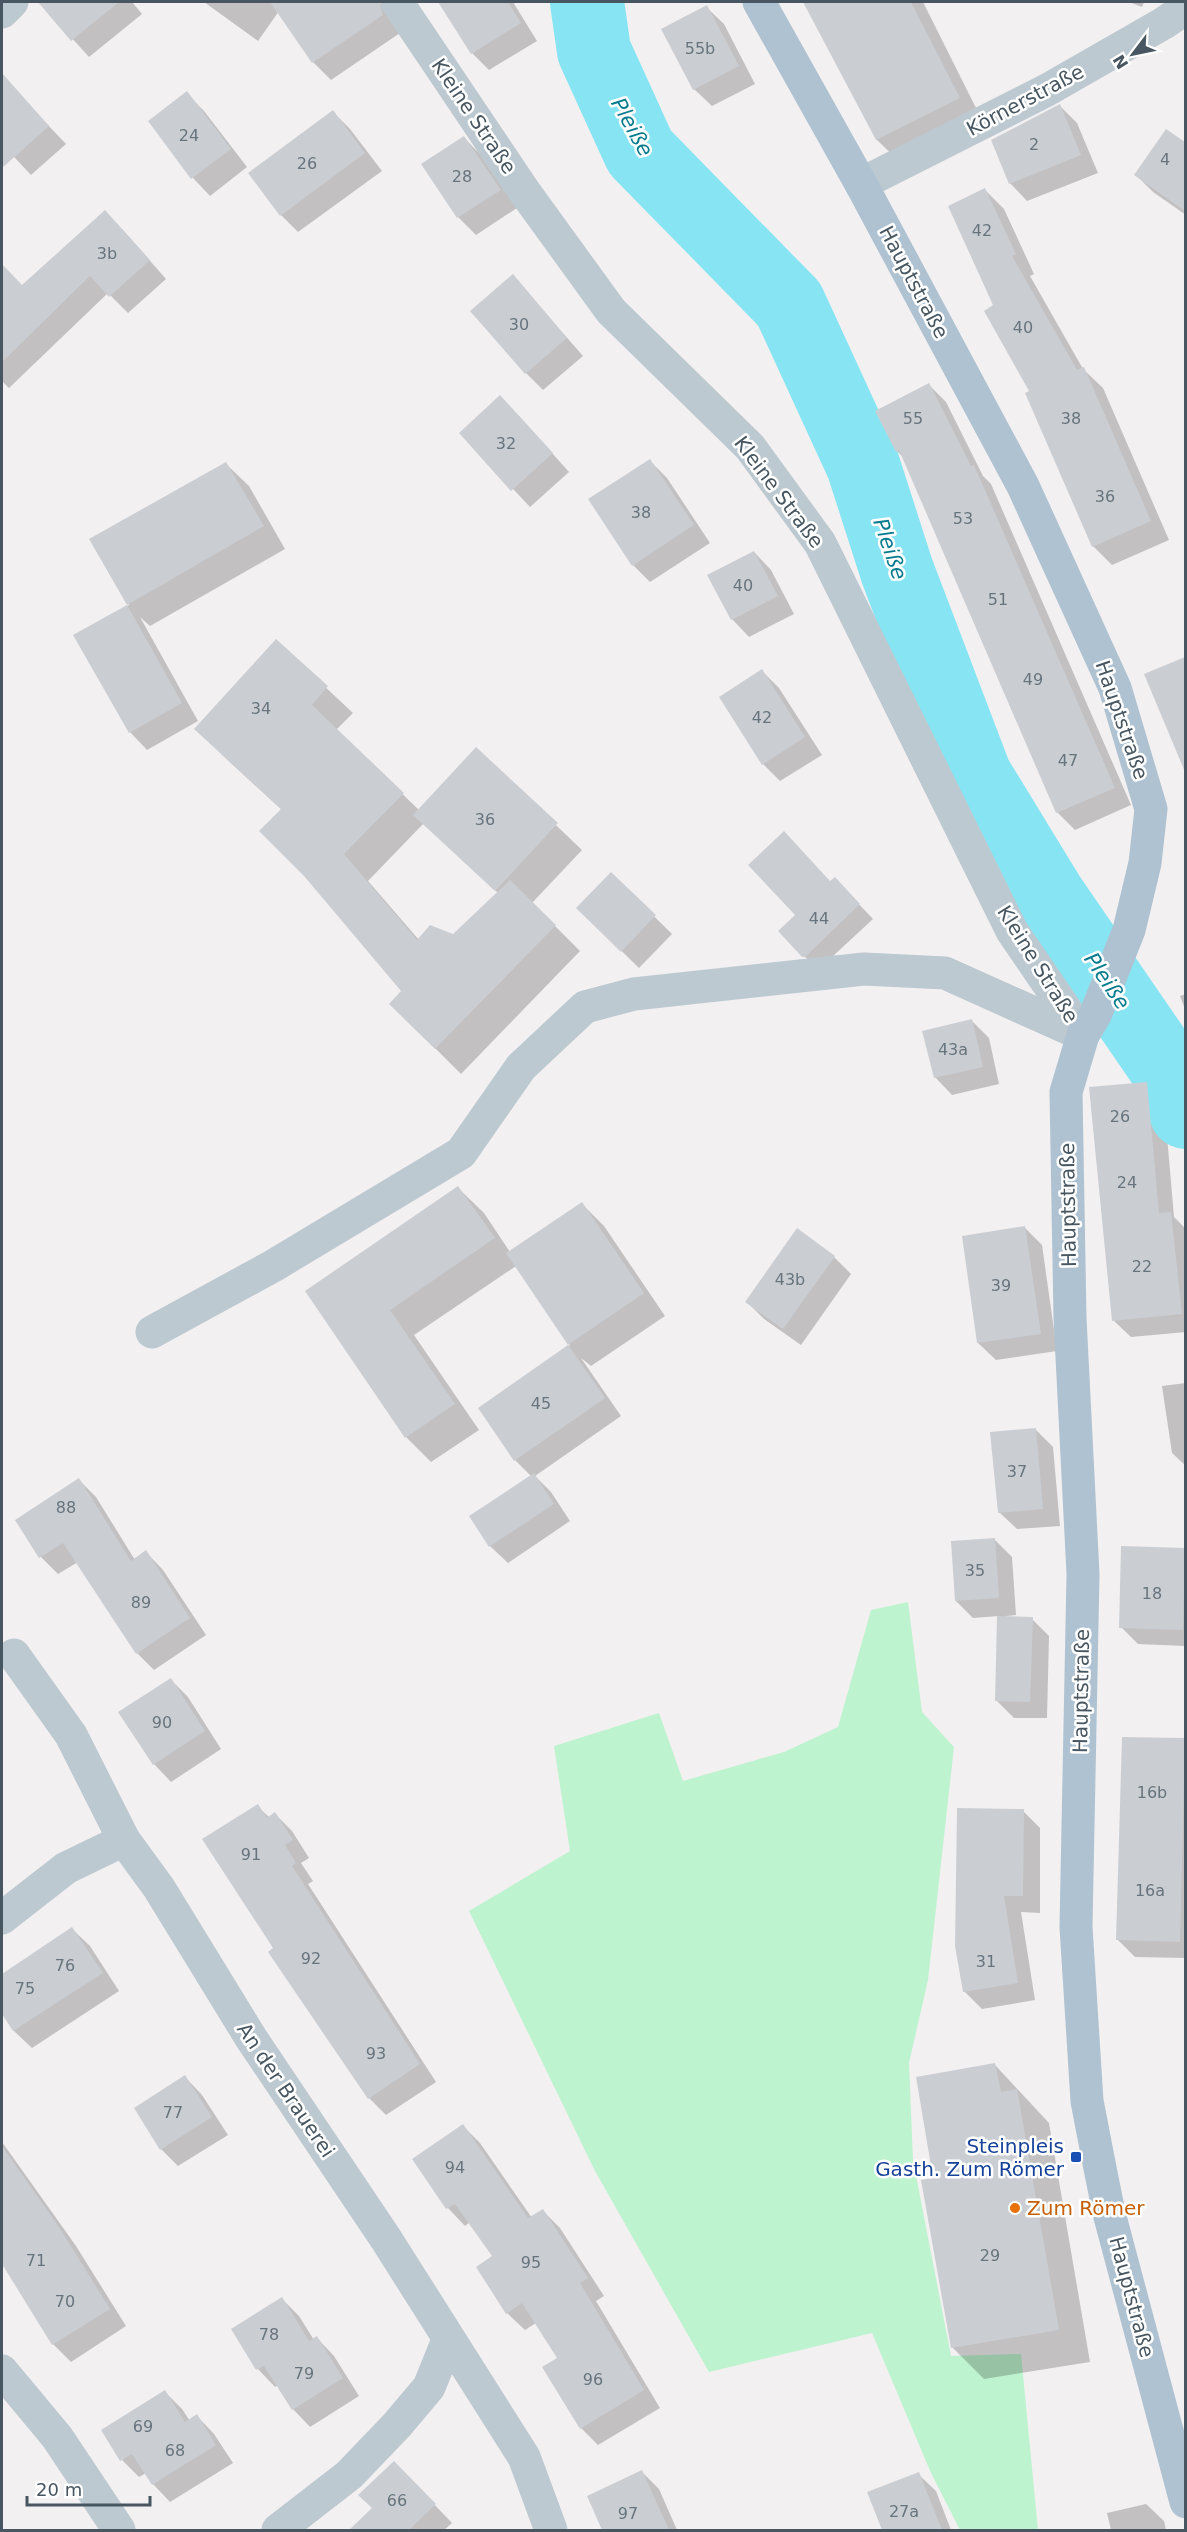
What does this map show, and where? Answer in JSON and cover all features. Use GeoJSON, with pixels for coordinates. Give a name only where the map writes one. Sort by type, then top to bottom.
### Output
{"type":"FeatureCollection","features":[{"type":"Feature","properties":{"kind":"main road","name":"Hauptstraße"},"geometry":{"type":"LineString","coordinates":[[759,2],[861,184],[1023,486],[1115,688],[1151,809],[1145,863],[1129,930],[1090,1024],[1066,1092],[1070,1318],[1083,1574],[1076,1927],[1087,2101],[1110,2213],[1185,2502]]}},
{"type":"Feature","properties":{"kind":"street"},"geometry":{"type":"LineString","coordinates":[[2,12],[12,2]]}},
{"type":"Feature","properties":{"kind":"street","name":"Kleine Straße"},"geometry":{"type":"LineString","coordinates":[[397,2],[524,190],[610,311],[750,447],[820,543],[1012,931],[1090,1024]]}},
{"type":"Feature","properties":{"kind":"street","name":"Körnerstraße"},"geometry":{"type":"LineString","coordinates":[[861,184],[1047,90],[1164,23],[1185,8]]}},
{"type":"Feature","properties":{"kind":"street"},"geometry":{"type":"LineString","coordinates":[[152,1332],[273,1266],[462,1153],[521,1067],[585,1007],[634,994],[864,969],[945,973],[1090,1024]]}},
{"type":"Feature","properties":{"kind":"street","name":"An der Brauerei"},"geometry":{"type":"LineString","coordinates":[[15,1655],[71,1735],[124,1840],[159,1888],[250,2038],[386,2240],[524,2457],[551,2530]]}},
{"type":"Feature","properties":{"kind":"street"},"geometry":{"type":"LineString","coordinates":[[2,1918],[66,1868],[124,1840]]}},
{"type":"Feature","properties":{"kind":"street"},"geometry":{"type":"LineString","coordinates":[[278,2530],[349,2475],[398,2425],[429,2387],[448,2340]]}},
{"type":"Feature","properties":{"kind":"street"},"geometry":{"type":"LineString","coordinates":[[2,2371],[57,2437],[119,2530]]}},
{"type":"Feature","properties":{"kind":"green space"},"geometry":{"type":"Polygon","coordinates":[[[908,1602],[922,1712],[954,1747],[928,1980],[909,2063],[913,2160],[951,2356],[1021,2354],[1038,2530],[960,2530],[931,2473],[872,2333],[709,2372],[595,2171],[469,1911],[570,1851],[554,1746],[659,1713],[683,1781],[784,1752],[838,1727],[871,1610],[908,1602]]]}},
{"type":"Feature","properties":{"kind":"building"},"geometry":{"type":"Polygon","coordinates":[[[38,2],[119,2],[71,41],[38,2]]]}},
{"type":"Feature","properties":{"kind":"building"},"geometry":{"type":"Polygon","coordinates":[[[270,2],[379,2],[383,15],[312,63],[270,2]]]}},
{"type":"Feature","properties":{"kind":"building"},"geometry":{"type":"Polygon","coordinates":[[[438,2],[508,2],[521,23],[471,54],[438,2]]]}},
{"type":"Feature","properties":{"kind":"building"},"geometry":{"type":"Polygon","coordinates":[[[803,2],[911,2],[960,98],[876,140],[803,2]]]}},
{"type":"Feature","properties":{"kind":"building"},"geometry":{"type":"Polygon","coordinates":[[[707,5],[739,66],[693,90],[661,29],[707,5]]]}},
{"type":"Feature","properties":{"kind":"building"},"geometry":{"type":"Polygon","coordinates":[[[2,73],[49,126],[2,168],[2,73]]]}},
{"type":"Feature","properties":{"kind":"building"},"geometry":{"type":"Polygon","coordinates":[[[187,91],[231,149],[191,179],[148,121],[187,91]]]}},
{"type":"Feature","properties":{"kind":"building"},"geometry":{"type":"Polygon","coordinates":[[[1060,104],[1081,155],[1009,184],[991,140],[1060,104]]]}},
{"type":"Feature","properties":{"kind":"building"},"geometry":{"type":"Polygon","coordinates":[[[333,110],[365,153],[280,216],[248,173],[333,110]]]}},
{"type":"Feature","properties":{"kind":"building"},"geometry":{"type":"Polygon","coordinates":[[[1166,129],[1185,142],[1185,211],[1134,175],[1166,129]]]}},
{"type":"Feature","properties":{"kind":"building"},"geometry":{"type":"Polygon","coordinates":[[[464,136],[501,190],[457,218],[421,164],[464,136]]]}},
{"type":"Feature","properties":{"kind":"building"},"geometry":{"type":"Polygon","coordinates":[[[985,188],[1016,254],[1012,256],[1077,370],[1084,367],[1151,521],[1092,547],[1025,393],[1029,391],[984,311],[993,305],[948,206],[985,188]]]}},
{"type":"Feature","properties":{"kind":"building"},"geometry":{"type":"Polygon","coordinates":[[[105,210],[150,260],[109,297],[90,276],[2,362],[2,264],[22,285],[105,210]]]}},
{"type":"Feature","properties":{"kind":"building"},"geometry":{"type":"Polygon","coordinates":[[[513,274],[567,338],[525,374],[470,311],[513,274]]]}},
{"type":"Feature","properties":{"kind":"building"},"geometry":{"type":"Polygon","coordinates":[[[929,383],[971,466],[974,465],[1115,788],[1056,813],[899,450],[896,452],[875,411],[929,383]]]}},
{"type":"Feature","properties":{"kind":"building"},"geometry":{"type":"Polygon","coordinates":[[[500,395],[553,453],[511,491],[459,433],[500,395]]]}},
{"type":"Feature","properties":{"kind":"building"},"geometry":{"type":"Polygon","coordinates":[[[650,459],[694,525],[632,566],[588,499],[650,459]]]}},
{"type":"Feature","properties":{"kind":"building"},"geometry":{"type":"Polygon","coordinates":[[[226,462],[264,526],[127,605],[89,539],[226,462]]]}},
{"type":"Feature","properties":{"kind":"building"},"geometry":{"type":"Polygon","coordinates":[[[754,551],[778,596],[731,620],[707,575],[754,551]]]}},
{"type":"Feature","properties":{"kind":"building"},"geometry":{"type":"Polygon","coordinates":[[[127,605],[182,703],[129,733],[73,635],[127,605]]]}},
{"type":"Feature","properties":{"kind":"building"},"geometry":{"type":"Polygon","coordinates":[[[276,639],[328,686],[312,705],[404,793],[344,854],[417,940],[430,925],[453,934],[510,880],[556,925],[435,1049],[389,1004],[401,991],[304,876],[259,831],[281,809],[194,729],[276,639]]]}},
{"type":"Feature","properties":{"kind":"building"},"geometry":{"type":"Polygon","coordinates":[[[1185,657],[1185,772],[1144,674],[1185,657]]]}},
{"type":"Feature","properties":{"kind":"building"},"geometry":{"type":"Polygon","coordinates":[[[762,669],[805,737],[762,765],[719,697],[762,669]]]}},
{"type":"Feature","properties":{"kind":"building"},"geometry":{"type":"Polygon","coordinates":[[[476,747],[558,823],[495,891],[413,815],[476,747]]]}},
{"type":"Feature","properties":{"kind":"building"},"geometry":{"type":"Polygon","coordinates":[[[784,831],[830,881],[835,877],[860,904],[805,957],[802,957],[778,931],[795,915],[748,865],[784,831]]]}},
{"type":"Feature","properties":{"kind":"building"},"geometry":{"type":"Polygon","coordinates":[[[611,872],[656,915],[621,952],[576,908],[611,872]]]}},
{"type":"Feature","properties":{"kind":"building"},"geometry":{"type":"Polygon","coordinates":[[[972,1019],[983,1067],[934,1078],[922,1031],[972,1019]]]}},
{"type":"Feature","properties":{"kind":"building"},"geometry":{"type":"Polygon","coordinates":[[[1147,1082],[1159,1213],[1171,1212],[1182,1314],[1112,1321],[1089,1087],[1147,1082]]]}},
{"type":"Feature","properties":{"kind":"building"},"geometry":{"type":"Polygon","coordinates":[[[458,1186],[495,1238],[390,1310],[455,1404],[405,1438],[305,1291],[458,1186]]]}},
{"type":"Feature","properties":{"kind":"building"},"geometry":{"type":"Polygon","coordinates":[[[582,1202],[644,1293],[568,1345],[506,1253],[582,1202]]]}},
{"type":"Feature","properties":{"kind":"building"},"geometry":{"type":"Polygon","coordinates":[[[1025,1226],[1041,1334],[977,1343],[962,1236],[1025,1226]]]}},
{"type":"Feature","properties":{"kind":"building"},"geometry":{"type":"Polygon","coordinates":[[[797,1228],[835,1256],[783,1329],[745,1302],[797,1228]]]}},
{"type":"Feature","properties":{"kind":"building"},"geometry":{"type":"Polygon","coordinates":[[[568,1345],[605,1398],[514,1461],[478,1408],[568,1345]]]}},
{"type":"Feature","properties":{"kind":"building"},"geometry":{"type":"Polygon","coordinates":[[[1036,1428],[1043,1509],[998,1513],[990,1432],[1036,1428]]]}},
{"type":"Feature","properties":{"kind":"building"},"geometry":{"type":"Polygon","coordinates":[[[534,1473],[554,1504],[489,1547],[469,1516],[534,1473]]]}},
{"type":"Feature","properties":{"kind":"building"},"geometry":{"type":"Polygon","coordinates":[[[79,1478],[131,1561],[146,1550],[190,1618],[136,1654],[63,1543],[39,1558],[15,1520],[79,1478]]]}},
{"type":"Feature","properties":{"kind":"building"},"geometry":{"type":"Polygon","coordinates":[[[995,1538],[999,1598],[955,1601],[951,1541],[995,1538]]]}},
{"type":"Feature","properties":{"kind":"building"},"geometry":{"type":"Polygon","coordinates":[[[1121,1546],[1185,1548],[1183,1630],[1119,1628],[1121,1546]]]}},
{"type":"Feature","properties":{"kind":"building"},"geometry":{"type":"Polygon","coordinates":[[[997,1616],[1033,1617],[1030,1702],[995,1701],[997,1616]]]}},
{"type":"Feature","properties":{"kind":"building"},"geometry":{"type":"Polygon","coordinates":[[[171,1678],[205,1731],[153,1765],[118,1712],[171,1678]]]}},
{"type":"Feature","properties":{"kind":"building"},"geometry":{"type":"Polygon","coordinates":[[[1122,1737],[1185,1738],[1180,1942],[1116,1940],[1122,1737]]]}},
{"type":"Feature","properties":{"kind":"building"},"geometry":{"type":"Polygon","coordinates":[[[258,1804],[267,1818],[275,1812],[293,1840],[285,1845],[296,1863],[292,1866],[420,2064],[368,2099],[268,1952],[273,1948],[202,1839],[258,1804]]]}},
{"type":"Feature","properties":{"kind":"building"},"geometry":{"type":"Polygon","coordinates":[[[957,1808],[1024,1809],[1023,1896],[1004,1896],[1018,1983],[963,1992],[955,1946],[957,1808]]]}},
{"type":"Feature","properties":{"kind":"building"},"geometry":{"type":"Polygon","coordinates":[[[72,1927],[103,1973],[13,2031],[2,2014],[2,1974],[72,1927]]]}},
{"type":"Feature","properties":{"kind":"building"},"geometry":{"type":"Polygon","coordinates":[[[995,2063],[1001,2092],[1017,2089],[1059,2330],[951,2348],[921,2180],[933,2178],[916,2077],[995,2063]]]}},
{"type":"Feature","properties":{"kind":"building"},"geometry":{"type":"Polygon","coordinates":[[[185,2075],[212,2117],[160,2150],[134,2108],[185,2075]]]}},
{"type":"Feature","properties":{"kind":"building"},"geometry":{"type":"Polygon","coordinates":[[[463,2124],[528,2218],[543,2209],[588,2278],[580,2283],[644,2390],[580,2429],[542,2367],[557,2358],[522,2303],[506,2314],[476,2267],[492,2256],[455,2204],[446,2209],[412,2159],[463,2124]]]}},
{"type":"Feature","properties":{"kind":"building"},"geometry":{"type":"Polygon","coordinates":[[[2,2146],[59,2227],[110,2309],[52,2345],[2,2264],[2,2146]]]}},
{"type":"Feature","properties":{"kind":"building"},"geometry":{"type":"Polygon","coordinates":[[[282,2297],[309,2341],[317,2336],[343,2378],[292,2410],[264,2366],[256,2370],[231,2329],[282,2297]]]}},
{"type":"Feature","properties":{"kind":"building"},"geometry":{"type":"Polygon","coordinates":[[[165,2390],[185,2422],[197,2414],[216,2445],[152,2485],[132,2454],[120,2461],[101,2430],[165,2390]]]}},
{"type":"Feature","properties":{"kind":"building"},"geometry":{"type":"Polygon","coordinates":[[[394,2461],[436,2504],[409,2530],[349,2530],[372,2508],[358,2495],[394,2461]]]}},
{"type":"Feature","properties":{"kind":"building"},"geometry":{"type":"Polygon","coordinates":[[[642,2470],[669,2530],[602,2530],[587,2496],[642,2470]]]}},
{"type":"Feature","properties":{"kind":"building"},"geometry":{"type":"Polygon","coordinates":[[[919,2472],[942,2530],[882,2530],[867,2492],[919,2472]]]}},
{"type":"Feature","properties":{"kind":"waterway","name":"Pleiße"},"geometry":{"type":"LineString","coordinates":[[587,2],[594,51],[640,152],[789,304],[863,465],[897,571],[975,776],[1049,897],[1174,1079],[1186,1112]]}},
{"type":"Feature","properties":{"kind":"place","name":"Steinpleis Gasth. Zum Römer"},"geometry":{"type":"Point","coordinates":[1076,2157]}},
{"type":"Feature","properties":{"kind":"place","name":"Zum Römer"},"geometry":{"type":"Point","coordinates":[1015,2208]}}]}
